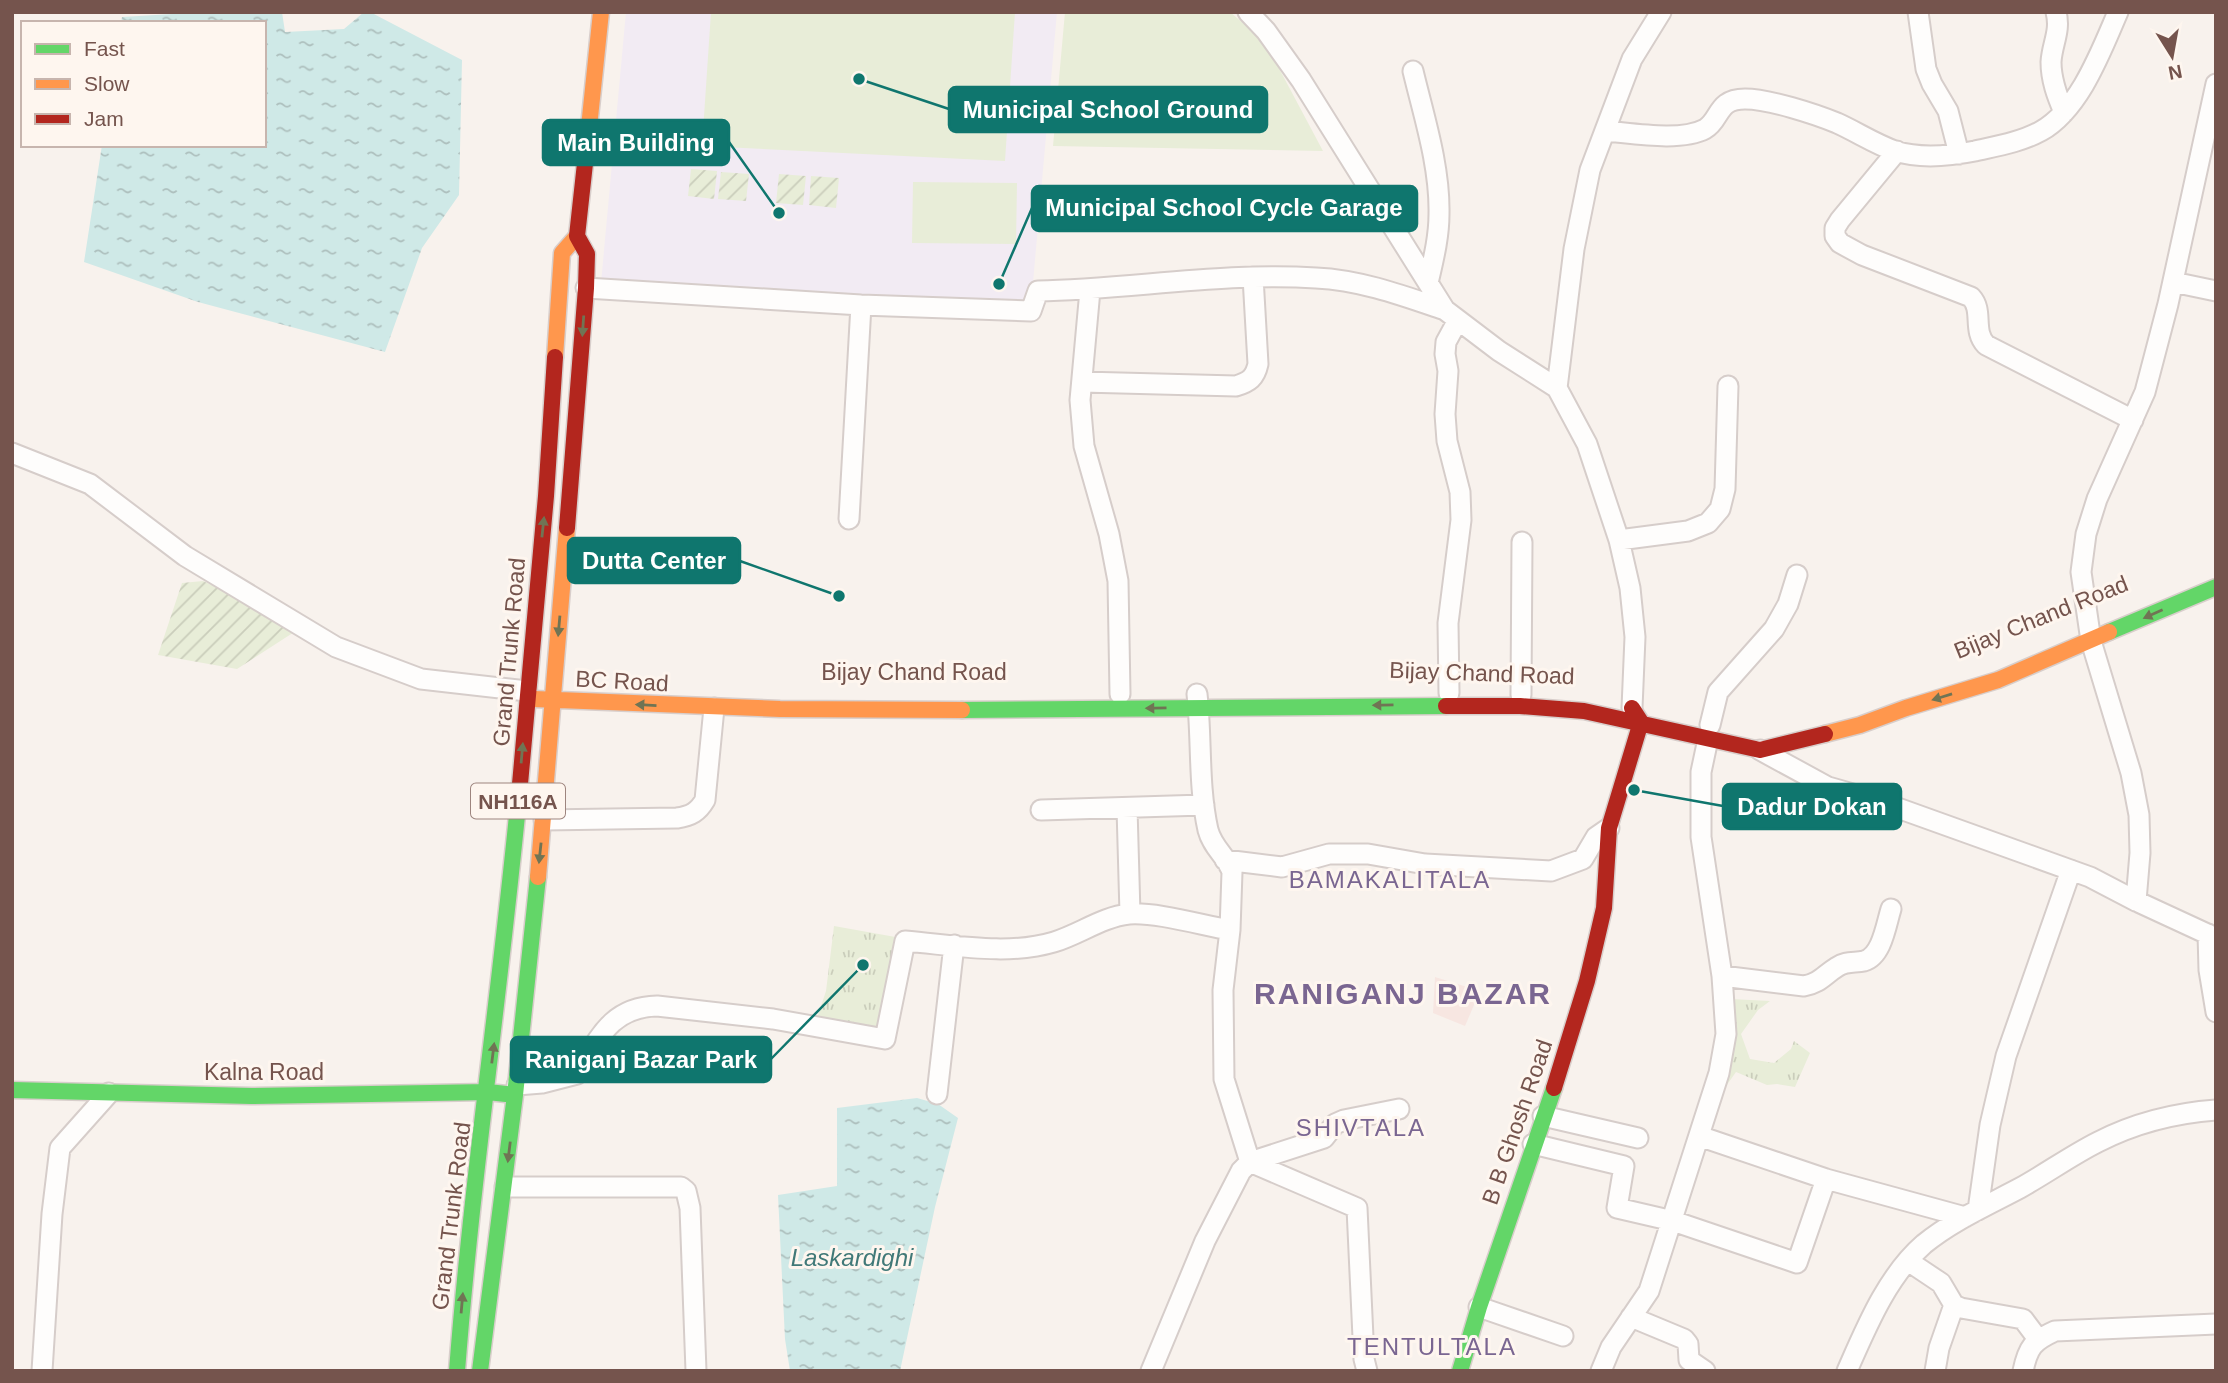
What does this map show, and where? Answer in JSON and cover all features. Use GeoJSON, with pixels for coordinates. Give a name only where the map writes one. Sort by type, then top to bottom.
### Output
{"type":"FeatureCollection","features":[{"type":"Feature","properties":{"kind":"main road","name":"Grand Trunk Road"},"geometry":{"type":"LineString","coordinates":[[480,1371],[505,1187],[544,820],[586,288],[587,254],[577,236],[601,12]]}},
{"type":"Feature","properties":{"kind":"main road","name":"Grand Trunk Road"},"geometry":{"type":"LineString","coordinates":[[457,1371],[464,1278],[503,961],[546,496],[562,253],[577,236]]}},
{"type":"Feature","properties":{"kind":"main road","name":"Bijay Chand Road"},"geometry":{"type":"LineString","coordinates":[[714,700],[883,711],[1198,700],[1338,691],[1521,695],[1587,700],[1709,732],[1760,750],[1860,725],[1998,680],[2086,631],[2216,571]]}},
{"type":"Feature","properties":{"kind":"main road","name":"Bijay Chand Road"},"geometry":{"type":"LineString","coordinates":[[2086,631],[2216,587]]}},
{"type":"Feature","properties":{"kind":"main road","name":"Bijay Chand Road"},"geometry":{"type":"LineString","coordinates":[[1709,732],[1760,734],[1797,727],[1905,695],[1954,676]]}},
{"type":"Feature","properties":{"kind":"main road","name":"BC Road"},"geometry":{"type":"LineString","coordinates":[[527,691],[714,700]]}},
{"type":"Feature","properties":{"kind":"main road","name":"Bijay Chand Road"},"geometry":{"type":"LineString","coordinates":[[714,700],[884,695],[1120,694],[1198,700],[1520,706],[1636,715]]}},
{"type":"Feature","properties":{"kind":"main road","name":"B B Ghosh Road"},"geometry":{"type":"LineString","coordinates":[[1460,1371],[1587,981],[1604,908],[1609,828],[1636,715]]}},
{"type":"Feature","properties":{"kind":"main road","name":"Kalna Road"},"geometry":{"type":"LineString","coordinates":[[12,1090],[251,1096],[516,1090]]}},
{"type":"Feature","properties":{"kind":"street"},"geometry":{"type":"LineString","coordinates":[[1248,12],[1266,31],[1301,80],[1428,284],[1452,315],[1499,351],[1557,388],[1587,444],[1619,540],[1630,588],[1635,637],[1636,715]]}},
{"type":"Feature","properties":{"kind":"street"},"geometry":{"type":"LineString","coordinates":[[1557,388],[1574,249],[1590,170],[1632,59],[1661,12]]}},
{"type":"Feature","properties":{"kind":"street"},"geometry":{"type":"LineString","coordinates":[[1918,12],[1926,69],[1948,111],[1959,154]]}},
{"type":"Feature","properties":{"kind":"street"},"geometry":{"type":"LineString","coordinates":[[2056,12],[2059,23],[2051,59],[2052,76],[2064,112]]}},
{"type":"Feature","properties":{"kind":"street"},"geometry":{"type":"LineString","coordinates":[[1605,131],[1651,135],[1689,134],[1703,130],[1711,124],[1725,104],[1742,99],[1761,100],[1836,123],[1896,151],[1926,155],[1959,154],[2002,145],[2042,130],[2064,112],[2088,77],[2118,12]]}},
{"type":"Feature","properties":{"kind":"street"},"geometry":{"type":"LineString","coordinates":[[1413,71],[1435,166],[1439,213],[1436,248],[1428,284]]}},
{"type":"Feature","properties":{"kind":"street"},"geometry":{"type":"LineString","coordinates":[[2136,901],[2140,853],[2139,815],[2131,772],[2086,631],[2081,572],[2086,534],[2097,499],[2145,392],[2173,282],[2216,84]]}},
{"type":"Feature","properties":{"kind":"street"},"geometry":{"type":"LineString","coordinates":[[1896,151],[1835,228],[1835,236],[1840,243],[1971,296],[1977,303],[1979,338],[1986,345],[2133,420]]}},
{"type":"Feature","properties":{"kind":"street"},"geometry":{"type":"LineString","coordinates":[[586,288],[861,305],[1031,311],[1038,291],[1090,290],[1253,277],[1318,278],[1388,290],[1452,315]]}},
{"type":"Feature","properties":{"kind":"street"},"geometry":{"type":"LineString","coordinates":[[1082,382],[1236,386],[1248,382],[1256,375],[1258,364],[1253,277]]}},
{"type":"Feature","properties":{"kind":"street"},"geometry":{"type":"LineString","coordinates":[[2173,282],[2216,291]]}},
{"type":"Feature","properties":{"kind":"street"},"geometry":{"type":"LineString","coordinates":[[1090,290],[1080,400],[1084,446],[1109,534],[1118,580],[1120,694]]}},
{"type":"Feature","properties":{"kind":"street"},"geometry":{"type":"LineString","coordinates":[[849,519],[861,305]]}},
{"type":"Feature","properties":{"kind":"street"},"geometry":{"type":"LineString","coordinates":[[1449,692],[1448,623],[1461,520],[1460,492],[1447,441],[1445,414],[1448,371],[1445,354],[1452,315]]}},
{"type":"Feature","properties":{"kind":"street"},"geometry":{"type":"LineString","coordinates":[[1619,540],[1688,531],[1708,523],[1720,509],[1726,489],[1728,386]]}},
{"type":"Feature","properties":{"kind":"street"},"geometry":{"type":"LineString","coordinates":[[12,453],[90,484],[185,556],[336,647],[421,679],[527,691]]}},
{"type":"Feature","properties":{"kind":"street"},"geometry":{"type":"LineString","coordinates":[[1521,695],[1522,542]]}},
{"type":"Feature","properties":{"kind":"street"},"geometry":{"type":"LineString","coordinates":[[1601,1371],[1611,1347],[1649,1291],[1719,1073],[1726,1034],[1722,976],[1701,837],[1701,772],[1718,692],[1774,629],[1788,604],[1797,575]]}},
{"type":"Feature","properties":{"kind":"street"},"geometry":{"type":"LineString","coordinates":[[544,820],[677,818],[689,816],[699,810],[705,800],[714,700]]}},
{"type":"Feature","properties":{"kind":"street"},"geometry":{"type":"LineString","coordinates":[[1198,700],[1204,805],[1213,844],[1232,872],[1230,930],[1223,990],[1224,1079],[1250,1162],[1357,1209],[1364,1359],[1367,1371]]}},
{"type":"Feature","properties":{"kind":"street"},"geometry":{"type":"LineString","coordinates":[[1760,750],[1828,787],[1881,802],[2090,877],[2212,936],[2209,970],[2216,1012]]}},
{"type":"Feature","properties":{"kind":"street"},"geometry":{"type":"LineString","coordinates":[[1041,810],[1204,805]]}},
{"type":"Feature","properties":{"kind":"street"},"geometry":{"type":"LineString","coordinates":[[1127,808],[1130,914]]}},
{"type":"Feature","properties":{"kind":"street"},"geometry":{"type":"LineString","coordinates":[[1225,860],[1282,867],[1329,854],[1368,854],[1425,864],[1550,871],[1583,859],[1596,837],[1609,828]]}},
{"type":"Feature","properties":{"kind":"street"},"geometry":{"type":"LineString","coordinates":[[1972,1214],[2006,1056],[2071,870]]}},
{"type":"Feature","properties":{"kind":"street"},"geometry":{"type":"LineString","coordinates":[[1722,976],[1804,986],[1816,984],[1835,967],[1844,963],[1869,960],[1877,952],[1891,909]]}},
{"type":"Feature","properties":{"kind":"street"},"geometry":{"type":"LineString","coordinates":[[516,1090],[577,1074],[605,1029],[624,1013],[639,1007],[657,1006],[774,1019],[885,1039],[905,941],[998,949],[1054,942],[1102,921],[1130,914],[1230,930]]}},
{"type":"Feature","properties":{"kind":"street"},"geometry":{"type":"LineString","coordinates":[[937,1094],[954,945]]}},
{"type":"Feature","properties":{"kind":"street"},"geometry":{"type":"LineString","coordinates":[[42,1371],[52,1214],[60,1148],[109,1093]]}},
{"type":"Feature","properties":{"kind":"street"},"geometry":{"type":"LineString","coordinates":[[1151,1371],[1205,1241],[1241,1171],[1250,1162],[1324,1138],[1335,1124],[1344,1120],[1399,1109]]}},
{"type":"Feature","properties":{"kind":"street"},"geometry":{"type":"LineString","coordinates":[[1847,1371],[1863,1334],[1890,1286],[1924,1244],[2097,1142],[2140,1123],[2216,1110]]}},
{"type":"Feature","properties":{"kind":"street"},"geometry":{"type":"LineString","coordinates":[[1543,1116],[1638,1138]]}},
{"type":"Feature","properties":{"kind":"street"},"geometry":{"type":"LineString","coordinates":[[1699,1136],[1826,1179],[1972,1214]]}},
{"type":"Feature","properties":{"kind":"street"},"geometry":{"type":"LineString","coordinates":[[1533,1144],[1625,1166],[1617,1208],[1673,1221],[1797,1263],[1826,1179]]}},
{"type":"Feature","properties":{"kind":"street"},"geometry":{"type":"LineString","coordinates":[[505,1187],[681,1187],[686,1191],[690,1208],[695,1371]]}},
{"type":"Feature","properties":{"kind":"street"},"geometry":{"type":"LineString","coordinates":[[1908,1261],[1941,1283],[1954,1305],[2023,1319],[2038,1339]]}},
{"type":"Feature","properties":{"kind":"street"},"geometry":{"type":"LineString","coordinates":[[1935,1371],[1939,1348],[1954,1305]]}},
{"type":"Feature","properties":{"kind":"street"},"geometry":{"type":"LineString","coordinates":[[1479,1307],[1563,1336]]}},
{"type":"Feature","properties":{"kind":"street"},"geometry":{"type":"LineString","coordinates":[[1632,1317],[1684,1339],[1688,1344],[1689,1360],[1705,1371]]}},
{"type":"Feature","properties":{"kind":"street"},"geometry":{"type":"LineString","coordinates":[[2022,1371],[2026,1353],[2038,1339],[2055,1331],[2216,1325]]}},
{"type":"Feature","properties":{"kind":"shaded area"},"geometry":{"type":"Polygon","coordinates":[[[626,12],[1057,12],[1031,305],[601,283],[626,12]]]}},
{"type":"Feature","properties":{"kind":"shaded area"},"geometry":{"type":"Polygon","coordinates":[[[1435,977],[1480,991],[1465,1026],[1433,1013],[1435,977]]]}},
{"type":"Feature","properties":{"kind":"green space"},"geometry":{"type":"Polygon","coordinates":[[[711,12],[1015,12],[1005,161],[702,146],[711,12]]]}},
{"type":"Feature","properties":{"kind":"green space"},"geometry":{"type":"Polygon","coordinates":[[[1065,12],[1230,12],[1265,42],[1323,151],[1053,146],[1065,12]]]}},
{"type":"Feature","properties":{"kind":"green space"},"geometry":{"type":"Polygon","coordinates":[[[691,169],[717,171],[714,199],[688,196],[691,169]]]}},
{"type":"Feature","properties":{"kind":"green space"},"geometry":{"type":"Polygon","coordinates":[[[721,172],[749,174],[746,201],[718,199],[721,172]]]}},
{"type":"Feature","properties":{"kind":"green space"},"geometry":{"type":"Polygon","coordinates":[[[779,174],[806,176],[803,205],[776,203],[779,174]]]}},
{"type":"Feature","properties":{"kind":"green space"},"geometry":{"type":"Polygon","coordinates":[[[811,176],[839,178],[836,208],[809,205],[811,176]]]}},
{"type":"Feature","properties":{"kind":"green space"},"geometry":{"type":"Polygon","coordinates":[[[913,182],[1017,183],[1016,244],[912,243],[913,182]]]}},
{"type":"Feature","properties":{"kind":"green space"},"geometry":{"type":"Polygon","coordinates":[[[203,581],[302,627],[237,669],[158,655],[182,583],[203,581]]]}},
{"type":"Feature","properties":{"kind":"green space"},"geometry":{"type":"Polygon","coordinates":[[[834,926],[901,938],[881,1031],[817,1018],[826,991],[834,926]]]}},
{"type":"Feature","properties":{"kind":"green space"},"geometry":{"type":"Polygon","coordinates":[[[1731,999],[1770,1001],[1758,1010],[1741,1034],[1750,1059],[1774,1063],[1791,1049],[1794,1041],[1810,1053],[1795,1087],[1767,1085],[1736,1072],[1724,1089],[1731,999]]]}},
{"type":"Feature","properties":{"kind":"water"},"geometry":{"type":"Polygon","coordinates":[[[205,12],[282,12],[285,32],[344,29],[364,12],[370,12],[462,60],[459,195],[422,248],[385,352],[198,302],[84,262],[102,147],[266,147],[266,21],[121,21],[122,17],[205,12]]]}},
{"type":"Feature","properties":{"kind":"water","name":"Laskardighi"},"geometry":{"type":"Polygon","coordinates":[[[917,1098],[938,1104],[958,1118],[935,1207],[900,1371],[790,1371],[785,1339],[778,1195],[837,1186],[837,1108],[917,1098]]]}},
{"type":"Feature","properties":{"kind":"traffic: fast"},"geometry":{"type":"LineString","coordinates":[[2109,632],[2216,587]]}},
{"type":"Feature","properties":{"kind":"traffic: fast"},"geometry":{"type":"LineString","coordinates":[[962,710],[1446,706]]}},
{"type":"Feature","properties":{"kind":"traffic: fast"},"geometry":{"type":"LineString","coordinates":[[457,1371],[520,784]]}},
{"type":"Feature","properties":{"kind":"traffic: fast"},"geometry":{"type":"LineString","coordinates":[[480,1371],[515,1095],[538,877]]}},
{"type":"Feature","properties":{"kind":"traffic: fast"},"geometry":{"type":"LineString","coordinates":[[1460,1371],[1479,1307],[1554,1088]]}},
{"type":"Feature","properties":{"kind":"traffic: fast"},"geometry":{"type":"LineString","coordinates":[[12,1090],[251,1096],[488,1092],[506,1094]]}},
{"type":"Feature","properties":{"kind":"traffic: slow"},"geometry":{"type":"LineString","coordinates":[[589,127],[601,12]]}},
{"type":"Feature","properties":{"kind":"traffic: slow"},"geometry":{"type":"LineString","coordinates":[[555,357],[562,253],[577,236]]}},
{"type":"Feature","properties":{"kind":"traffic: slow"},"geometry":{"type":"LineString","coordinates":[[538,877],[567,528]]}},
{"type":"Feature","properties":{"kind":"traffic: slow"},"geometry":{"type":"LineString","coordinates":[[1825,734],[1998,680],[2109,632]]}},
{"type":"Feature","properties":{"kind":"traffic: slow"},"geometry":{"type":"LineString","coordinates":[[534,699],[780,709],[962,710]]}},
{"type":"Feature","properties":{"kind":"traffic: jam"},"geometry":{"type":"LineString","coordinates":[[567,528],[586,288],[587,254],[577,236],[589,127]]}},
{"type":"Feature","properties":{"kind":"traffic: jam"},"geometry":{"type":"LineString","coordinates":[[520,784],[546,496],[555,357]]}},
{"type":"Feature","properties":{"kind":"traffic: jam"},"geometry":{"type":"LineString","coordinates":[[1446,706],[1520,706],[1584,711],[1760,750],[1825,734]]}},
{"type":"Feature","properties":{"kind":"traffic: jam"},"geometry":{"type":"LineString","coordinates":[[1554,1088],[1587,981],[1604,908],[1609,828],[1641,722],[1632,708]]}},
{"type":"Feature","properties":{"kind":"place","name":"Municipal School Ground"},"geometry":{"type":"Point","coordinates":[859,79]}},
{"type":"Feature","properties":{"kind":"place","name":"Main Building"},"geometry":{"type":"Point","coordinates":[779,213]}},
{"type":"Feature","properties":{"kind":"place","name":"Municipal School Cycle Garage"},"geometry":{"type":"Point","coordinates":[999,284]}},
{"type":"Feature","properties":{"kind":"place","name":"Dutta Center"},"geometry":{"type":"Point","coordinates":[839,596]}},
{"type":"Feature","properties":{"kind":"place","name":"Dadur Dokan"},"geometry":{"type":"Point","coordinates":[1634,790]}},
{"type":"Feature","properties":{"kind":"place","name":"Raniganj Bazar Park"},"geometry":{"type":"Point","coordinates":[863,965]}},
{"type":"Feature","properties":{"kind":"district","name":"BAMAKALITALA"},"geometry":{"type":"Point","coordinates":[1390,879]}},
{"type":"Feature","properties":{"kind":"district","name":"RANIGANJ BAZAR"},"geometry":{"type":"Point","coordinates":[1403,993]}},
{"type":"Feature","properties":{"kind":"district","name":"SHIVTALA"},"geometry":{"type":"Point","coordinates":[1361,1127]}},
{"type":"Feature","properties":{"kind":"district","name":"TENTULTALA"},"geometry":{"type":"Point","coordinates":[1432,1346]}}]}
